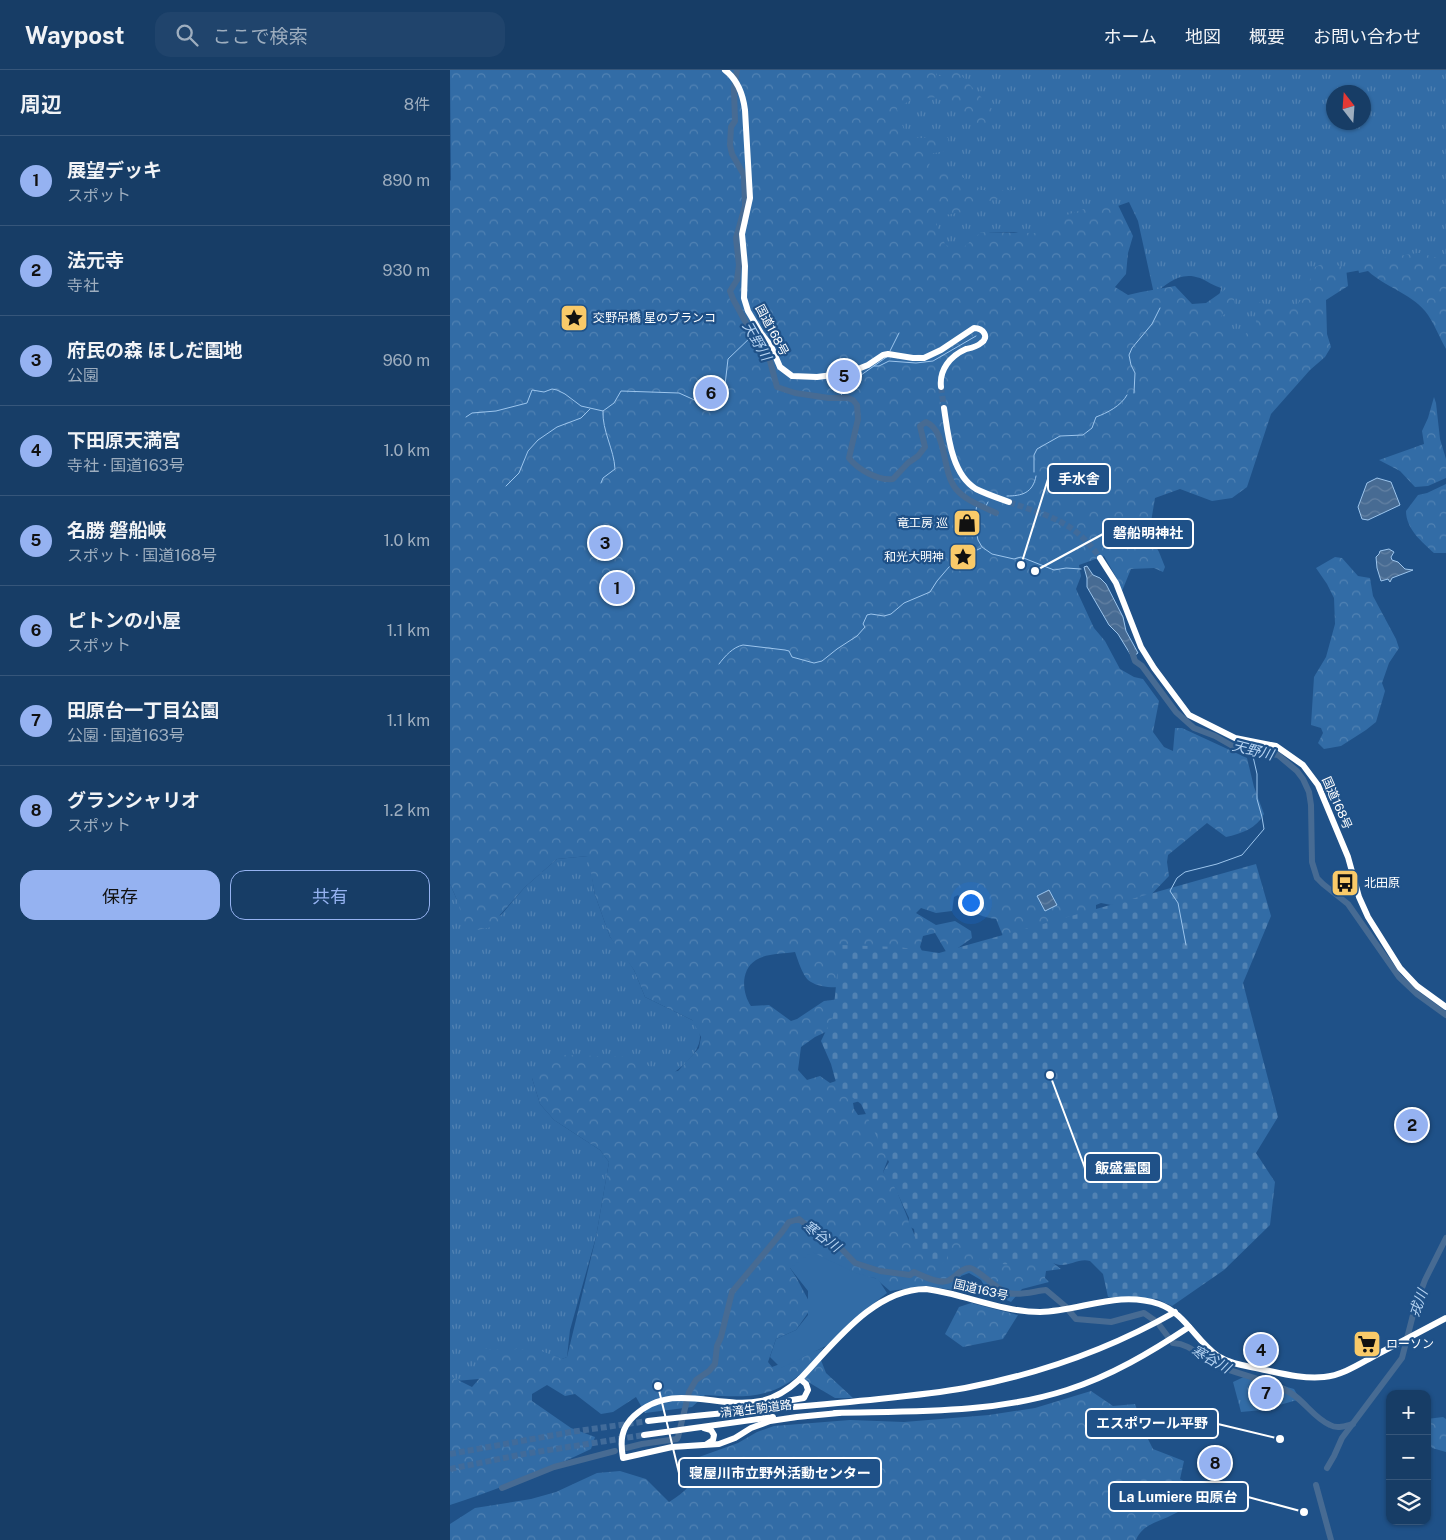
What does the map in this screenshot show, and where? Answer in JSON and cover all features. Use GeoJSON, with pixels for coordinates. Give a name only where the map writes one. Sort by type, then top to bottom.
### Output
{"type":"FeatureCollection","features":[{"type":"Feature","properties":{"kind":"highway","name":"国道168号"},"geometry":{"type":"LineString","coordinates":[[727,71],[738,84],[745,110],[750,198],[742,234],[745,266],[744,298],[748,311],[760,333],[771,346],[780,367],[792,376],[834,376],[859,369],[883,355],[924,358],[941,350],[974,328],[984,331],[984,341],[964,350],[948,362],[941,375],[941,387]]}},
{"type":"Feature","properties":{"kind":"highway"},"geometry":{"type":"LineString","coordinates":[[944,408],[951,445],[963,476],[974,488],[1009,502]]}},
{"type":"Feature","properties":{"kind":"highway","name":"国道168号"},"geometry":{"type":"LineString","coordinates":[[1100,558],[1116,583],[1141,647],[1189,715],[1235,738],[1276,746],[1302,765],[1312,776],[1318,785],[1348,857],[1358,897],[1368,917],[1400,968],[1417,986],[1446,1007]]}},
{"type":"Feature","properties":{"kind":"highway","name":"国道163号"},"geometry":{"type":"LineString","coordinates":[[695,1446],[672,1447],[623,1458],[621,1446],[622,1435],[630,1420],[653,1404],[678,1397],[741,1403],[761,1401],[781,1394],[800,1379],[865,1314],[882,1302],[920,1290],[936,1290],[1032,1312],[1070,1308],[1098,1302],[1126,1300],[1158,1304],[1175,1312],[1203,1344],[1218,1356],[1232,1363],[1308,1378],[1324,1377],[1344,1372],[1446,1318]]}},
{"type":"Feature","properties":{"kind":"highway","name":"清滝生駒道路"},"geometry":{"type":"LineString","coordinates":[[648,1421],[871,1400],[964,1388],[1039,1370],[1074,1359],[1116,1342],[1175,1312]]}},
{"type":"Feature","properties":{"kind":"highway","name":"清滝生駒道路"},"geometry":{"type":"LineString","coordinates":[[644,1435],[761,1418],[839,1413],[967,1409],[1004,1404],[1054,1394],[1084,1384],[1123,1366],[1189,1327]]}},
{"type":"Feature","properties":{"kind":"highway"},"geometry":{"type":"LineString","coordinates":[[712,1414],[801,1399],[808,1390],[806,1384],[800,1379]]}},
{"type":"Feature","properties":{"kind":"highway"},"geometry":{"type":"LineString","coordinates":[[695,1446],[711,1446],[727,1442],[752,1428],[770,1421],[839,1413]]}},
{"type":"Feature","properties":{"kind":"highway"},"geometry":{"type":"LineString","coordinates":[[681,1429],[708,1428],[713,1432],[714,1438],[711,1442],[695,1446]]}},
{"type":"Feature","properties":{"kind":"green space"},"geometry":{"type":"Polygon","coordinates":[[[450,70],[935,70],[937,76],[946,76],[945,70],[960,70],[960,74],[992,109],[994,125],[982,127],[938,97],[911,100],[897,108],[898,116],[908,138],[948,138],[950,150],[930,154],[929,171],[947,168],[980,190],[1016,190],[1018,195],[989,201],[963,212],[933,217],[945,244],[955,251],[964,247],[981,232],[1035,233],[1058,218],[1090,207],[1118,205],[1133,236],[1128,253],[1126,274],[1115,287],[1128,295],[1175,286],[1192,304],[1206,303],[1226,289],[1233,293],[1235,305],[1230,312],[1221,316],[1229,333],[1237,340],[1256,323],[1255,301],[1274,307],[1284,304],[1298,304],[1303,297],[1315,267],[1327,262],[1346,268],[1348,286],[1326,300],[1327,334],[1331,347],[1325,357],[1310,370],[1271,414],[1247,487],[1232,498],[1212,501],[1180,489],[1155,498],[1149,534],[1165,567],[1163,572],[1154,568],[1131,569],[1122,591],[1104,556],[1079,565],[1081,576],[1076,589],[1094,628],[1105,641],[1120,669],[1134,677],[1143,679],[1159,701],[1153,732],[1164,747],[1173,751],[1175,728],[1182,728],[1247,758],[1254,787],[1264,814],[1261,819],[1248,830],[1226,837],[1207,823],[1168,855],[1169,876],[1144,902],[1111,905],[1101,903],[1096,905],[1096,915],[1015,966],[996,919],[974,912],[958,895],[954,897],[952,911],[936,913],[921,908],[916,913],[936,925],[955,921],[971,931],[972,938],[948,955],[935,933],[923,936],[920,947],[929,965],[852,986],[822,986],[808,980],[795,952],[760,958],[751,964],[745,976],[744,988],[751,1006],[769,1005],[791,1021],[824,1001],[848,998],[856,1018],[815,1037],[801,1047],[798,1070],[807,1080],[820,1076],[830,1083],[842,1079],[867,1099],[853,1103],[854,1109],[858,1115],[875,1113],[890,1154],[883,1172],[892,1179],[914,1234],[945,1243],[951,1239],[964,1238],[1052,1262],[1061,1269],[1046,1271],[1045,1278],[1049,1282],[1022,1289],[1011,1302],[987,1291],[981,1280],[969,1273],[961,1276],[954,1290],[925,1286],[890,1291],[875,1278],[790,1268],[812,1307],[796,1330],[776,1339],[768,1362],[772,1367],[823,1348],[819,1355],[826,1373],[853,1398],[835,1398],[798,1376],[787,1384],[764,1393],[742,1396],[705,1395],[692,1407],[645,1413],[636,1397],[613,1412],[601,1414],[575,1394],[565,1396],[547,1385],[532,1394],[532,1401],[571,1428],[595,1437],[591,1449],[522,1479],[450,1505],[450,1376],[472,1387],[479,1379],[475,1349],[536,1349],[562,1359],[567,1357],[596,1237],[609,1162],[600,1150],[554,1120],[540,1104],[532,1078],[556,1055],[639,1057],[656,1073],[678,1071],[699,1048],[701,1037],[692,1020],[645,997],[634,970],[610,937],[595,895],[588,856],[557,859],[525,887],[499,916],[502,925],[467,932],[450,884],[450,70]]]}},
{"type":"Feature","properties":{"kind":"green space"},"geometry":{"type":"Polygon","coordinates":[[[924,70],[1446,70],[1446,282],[1372,268],[1345,273],[1254,357],[1213,322],[1221,288],[1200,278],[1186,276],[1175,279],[1154,294],[1138,221],[1129,202],[1044,232],[1028,235],[1014,232],[990,232],[950,259],[873,167],[892,108],[924,70]]]}},
{"type":"Feature","properties":{"kind":"green space"},"geometry":{"type":"Polygon","coordinates":[[[481,160],[595,895],[610,937],[634,970],[645,997],[692,1020],[698,1028],[700,1037],[694,1054],[680,1068],[664,1079],[532,1078],[540,1104],[554,1120],[600,1150],[609,1162],[596,1237],[570,1330],[567,1357],[479,1379],[455,1381],[450,1384],[450,884],[457,900],[490,918],[501,915],[525,887],[557,859],[588,856],[481,160]]]}},
{"type":"Feature","properties":{"kind":"green space"},"geometry":{"type":"Polygon","coordinates":[[[1419,253],[1446,260],[1446,349],[1431,320],[1419,305],[1368,271],[1359,273],[1357,263],[1419,253]]]}},
{"type":"Feature","properties":{"kind":"green space"},"geometry":{"type":"Polygon","coordinates":[[[1434,397],[1440,439],[1446,459],[1446,478],[1428,486],[1415,487],[1400,471],[1379,460],[1424,444],[1422,431],[1434,397]]]}},
{"type":"Feature","properties":{"kind":"green space"},"geometry":{"type":"Polygon","coordinates":[[[1446,484],[1446,553],[1434,553],[1420,540],[1412,529],[1406,511],[1418,495],[1446,484]]]}},
{"type":"Feature","properties":{"kind":"green space"},"geometry":{"type":"Polygon","coordinates":[[[1335,557],[1342,558],[1358,576],[1370,578],[1373,596],[1399,648],[1389,663],[1382,683],[1385,691],[1376,722],[1341,746],[1324,749],[1318,743],[1323,733],[1321,728],[1311,725],[1314,677],[1326,657],[1335,624],[1334,598],[1316,568],[1335,557]]]}},
{"type":"Feature","properties":{"kind":"green space"},"geometry":{"type":"Polygon","coordinates":[[[1256,864],[1271,916],[1243,983],[1278,1117],[1256,1153],[1275,1182],[1270,1225],[1224,1270],[1172,1306],[1157,1299],[1108,1297],[1103,1274],[1090,1261],[1086,1260],[1064,1265],[1041,1260],[1002,1264],[987,1257],[963,1239],[949,1242],[947,1258],[942,1264],[920,1252],[916,1244],[914,1229],[908,1226],[909,1218],[892,1182],[883,1172],[889,1162],[861,1104],[837,1086],[831,1064],[821,1041],[833,1016],[840,945],[899,947],[939,953],[1256,864]]]}},
{"type":"Feature","properties":{"kind":"green space"},"geometry":{"type":"Polygon","coordinates":[[[812,1252],[856,1273],[878,1279],[887,1293],[855,1318],[828,1345],[781,1368],[770,1357],[776,1339],[796,1330],[808,1315],[808,1291],[790,1268],[812,1252]]]}},
{"type":"Feature","properties":{"kind":"green space"},"geometry":{"type":"Polygon","coordinates":[[[971,1303],[1018,1315],[1003,1339],[963,1347],[945,1334],[959,1307],[971,1303]]]}},
{"type":"Feature","properties":{"kind":"green space"},"geometry":{"type":"Polygon","coordinates":[[[1248,1375],[1294,1389],[1298,1396],[1297,1400],[1262,1410],[1241,1412],[1233,1382],[1248,1375]]]}},
{"type":"Feature","properties":{"kind":"green space"},"geometry":{"type":"Polygon","coordinates":[[[1091,1391],[1113,1406],[1135,1404],[1153,1449],[1184,1461],[1180,1479],[1202,1492],[1182,1510],[1147,1526],[1136,1540],[450,1540],[450,1524],[475,1508],[531,1499],[556,1492],[597,1473],[620,1471],[646,1479],[669,1502],[682,1493],[690,1484],[699,1457],[738,1443],[757,1432],[774,1426],[850,1420],[904,1422],[989,1415],[1035,1408],[1091,1391]]]}},
{"type":"Feature","properties":{"kind":"green space"},"geometry":{"type":"Polygon","coordinates":[[[1443,1417],[1446,1419],[1446,1452],[1431,1446],[1431,1418],[1443,1417]]]}},
{"type":"Feature","properties":{"kind":"water"},"geometry":{"type":"Polygon","coordinates":[[[1377,478],[1391,482],[1400,505],[1368,520],[1362,519],[1358,507],[1367,483],[1377,478]]]}},
{"type":"Feature","properties":{"kind":"water"},"geometry":{"type":"Polygon","coordinates":[[[1389,549],[1394,552],[1391,557],[1392,560],[1398,562],[1405,569],[1413,570],[1392,578],[1390,582],[1388,579],[1381,581],[1376,557],[1380,551],[1389,549]]]}},
{"type":"Feature","properties":{"kind":"water"},"geometry":{"type":"Polygon","coordinates":[[[1087,566],[1093,575],[1100,578],[1106,584],[1123,617],[1126,631],[1138,653],[1132,657],[1118,634],[1109,625],[1087,587],[1084,567],[1087,566]]]}},
{"type":"Feature","properties":{"kind":"water"},"geometry":{"type":"Polygon","coordinates":[[[1049,890],[1057,905],[1045,911],[1037,896],[1049,890]]]}},
{"type":"Feature","properties":{"kind":"waterway","name":"天野川"},"geometry":{"type":"LineString","coordinates":[[737,70],[734,89],[735,121],[731,127],[730,145],[732,154],[744,175],[745,206],[736,238],[739,265],[737,280],[730,291],[751,332],[770,361],[777,387],[795,393],[853,400],[857,405],[858,419],[849,458],[863,470],[881,478],[893,479],[908,463],[918,456],[925,447],[920,426],[926,422],[938,434],[948,472],[956,489],[969,500],[996,513]]}},
{"type":"Feature","properties":{"kind":"waterway"},"geometry":{"type":"LineString","coordinates":[[1134,393],[1135,373],[1129,355],[1132,348],[1152,324],[1160,308]]}},
{"type":"Feature","properties":{"kind":"waterway"},"geometry":{"type":"LineString","coordinates":[[890,351],[899,333]]}},
{"type":"Feature","properties":{"kind":"waterway"},"geometry":{"type":"LineString","coordinates":[[466,417],[472,413],[496,411],[527,403],[532,390],[544,392],[552,389],[557,390],[581,406],[603,411],[614,403],[621,391],[679,393],[699,402],[717,396],[721,392],[725,385],[728,359],[753,335]]}},
{"type":"Feature","properties":{"kind":"waterway"},"geometry":{"type":"LineString","coordinates":[[874,366],[879,366],[889,361],[916,363],[933,361],[976,336]]}},
{"type":"Feature","properties":{"kind":"waterway"},"geometry":{"type":"LineString","coordinates":[[840,397],[847,385],[888,356]]}},
{"type":"Feature","properties":{"kind":"waterway"},"geometry":{"type":"LineString","coordinates":[[1034,472],[1034,455],[1037,449],[1060,436],[1083,435],[1092,428],[1096,417],[1117,406],[1127,395]]}},
{"type":"Feature","properties":{"kind":"waterway"},"geometry":{"type":"LineString","coordinates":[[506,486],[519,473],[528,451],[538,440],[557,427],[581,418],[590,409]]}},
{"type":"Feature","properties":{"kind":"waterway"},"geometry":{"type":"LineString","coordinates":[[601,483],[603,478],[615,469],[613,454],[604,426],[603,411]]}},
{"type":"Feature","properties":{"kind":"waterway"},"geometry":{"type":"LineString","coordinates":[[1007,496],[1022,494],[1029,490],[1035,482],[1036,476]]}},
{"type":"Feature","properties":{"kind":"waterway","name":"天野川"},"geometry":{"type":"LineString","coordinates":[[985,508],[988,502]]}},
{"type":"Feature","properties":{"kind":"waterway","name":"天野川"},"geometry":{"type":"LineString","coordinates":[[976,510],[977,504]]}},
{"type":"Feature","properties":{"kind":"waterway"},"geometry":{"type":"LineString","coordinates":[[975,517],[978,540],[982,547],[992,554],[1014,559],[1021,557],[1054,570],[1066,568],[1081,569]]}},
{"type":"Feature","properties":{"kind":"waterway"},"geometry":{"type":"LineString","coordinates":[[971,553],[981,548]]}},
{"type":"Feature","properties":{"kind":"waterway"},"geometry":{"type":"LineString","coordinates":[[719,664],[733,650],[743,645],[789,651],[792,657],[814,663],[822,661],[857,636],[865,627],[863,624],[867,615],[884,616],[891,614],[904,603],[930,592],[949,567],[957,560],[965,559],[967,556]]}},
{"type":"Feature","properties":{"kind":"waterway","name":"天野川"},"geometry":{"type":"LineString","coordinates":[[1131,649],[1135,661],[1142,666],[1176,712],[1194,728],[1215,736],[1236,748],[1278,755],[1297,771],[1309,792],[1312,862],[1317,878],[1348,904],[1399,977],[1417,994],[1446,1015]]}},
{"type":"Feature","properties":{"kind":"waterway"},"geometry":{"type":"LineString","coordinates":[[1186,945],[1178,903],[1170,891],[1177,878],[1185,872],[1242,855],[1264,829],[1257,799],[1257,774],[1252,752]]}},
{"type":"Feature","properties":{"kind":"waterway","name":"寒谷川"},"geometry":{"type":"LineString","coordinates":[[626,1448],[677,1439],[689,1392],[696,1380],[715,1364],[717,1346],[732,1292],[789,1222],[799,1219],[812,1230],[834,1241],[855,1263],[880,1271],[910,1275],[914,1272],[943,1282],[970,1268],[1008,1293],[1022,1294],[1046,1290],[1065,1306],[1076,1319],[1111,1322],[1144,1313],[1154,1320]]}},
{"type":"Feature","properties":{"kind":"waterway","name":"戎川"},"geometry":{"type":"LineString","coordinates":[[1327,1468],[1342,1438],[1402,1358],[1415,1307],[1425,1280],[1446,1238]]}},
{"type":"Feature","properties":{"kind":"waterway","name":"寒谷川"},"geometry":{"type":"LineString","coordinates":[[1160,1326],[1169,1338]]}},
{"type":"Feature","properties":{"kind":"waterway","name":"寒谷川"},"geometry":{"type":"LineString","coordinates":[[1173,1343],[1190,1348],[1214,1364],[1286,1390],[1320,1419],[1330,1425],[1338,1427],[1353,1424]]}},
{"type":"Feature","properties":{"kind":"waterway","name":"寒谷川"},"geometry":{"type":"LineString","coordinates":[[502,1488],[554,1467],[615,1451]]}},
{"type":"Feature","properties":{"kind":"waterway","name":"戎川"},"geometry":{"type":"LineString","coordinates":[[1316,1485],[1331,1540]]}},
{"type":"Feature","properties":{"kind":"tunnel"},"geometry":{"type":"LineString","coordinates":[[941,387],[944,408]]}},
{"type":"Feature","properties":{"kind":"tunnel"},"geometry":{"type":"LineString","coordinates":[[1009,502],[1060,521],[1080,535],[1100,558]]}},
{"type":"Feature","properties":{"kind":"tunnel"},"geometry":{"type":"LineString","coordinates":[[450,1454],[571,1432],[648,1421]]}},
{"type":"Feature","properties":{"kind":"tunnel"},"geometry":{"type":"LineString","coordinates":[[450,1469],[524,1454],[644,1435]]}},
{"type":"Feature","properties":{"kind":"place","name":"交野吊橋 星のブランコ"},"geometry":{"type":"Point","coordinates":[574,318]}},
{"type":"Feature","properties":{"kind":"place","name":"名勝 磐船峡"},"geometry":{"type":"Point","coordinates":[844,376]}},
{"type":"Feature","properties":{"kind":"place","name":"ピトンの小屋"},"geometry":{"type":"Point","coordinates":[711,393]}},
{"type":"Feature","properties":{"kind":"place","name":"竜工房 巡"},"geometry":{"type":"Point","coordinates":[967,523]}},
{"type":"Feature","properties":{"kind":"place","name":"府民の森 ほしだ園地"},"geometry":{"type":"Point","coordinates":[605,543]}},
{"type":"Feature","properties":{"kind":"place","name":"和光大明神"},"geometry":{"type":"Point","coordinates":[963,557]}},
{"type":"Feature","properties":{"kind":"place","name":"手水舎"},"geometry":{"type":"Point","coordinates":[1021,565]}},
{"type":"Feature","properties":{"kind":"place","name":"磐船明神社"},"geometry":{"type":"Point","coordinates":[1035,571]}},
{"type":"Feature","properties":{"kind":"place","name":"展望デッキ"},"geometry":{"type":"Point","coordinates":[617,588]}},
{"type":"Feature","properties":{"kind":"place","name":"北田原"},"geometry":{"type":"Point","coordinates":[1345,883]}},
{"type":"Feature","properties":{"kind":"place","name":"飯盛霊園"},"geometry":{"type":"Point","coordinates":[1050,1075]}},
{"type":"Feature","properties":{"kind":"place","name":"法元寺"},"geometry":{"type":"Point","coordinates":[1412,1125]}},
{"type":"Feature","properties":{"kind":"place","name":"ローソン"},"geometry":{"type":"Point","coordinates":[1367,1344]}},
{"type":"Feature","properties":{"kind":"place","name":"下田原天満宮"},"geometry":{"type":"Point","coordinates":[1261,1350]}},
{"type":"Feature","properties":{"kind":"place","name":"寝屋川市立野外活動センター"},"geometry":{"type":"Point","coordinates":[658,1386]}},
{"type":"Feature","properties":{"kind":"place","name":"田原台一丁目公園"},"geometry":{"type":"Point","coordinates":[1266,1393]}},
{"type":"Feature","properties":{"kind":"place","name":"エスポワール平野"},"geometry":{"type":"Point","coordinates":[1280,1439]}},
{"type":"Feature","properties":{"kind":"place","name":"グランシャリオ"},"geometry":{"type":"Point","coordinates":[1215,1463]}},
{"type":"Feature","properties":{"kind":"place","name":"La Lumiere 田原台"},"geometry":{"type":"Point","coordinates":[1304,1512]}}]}
